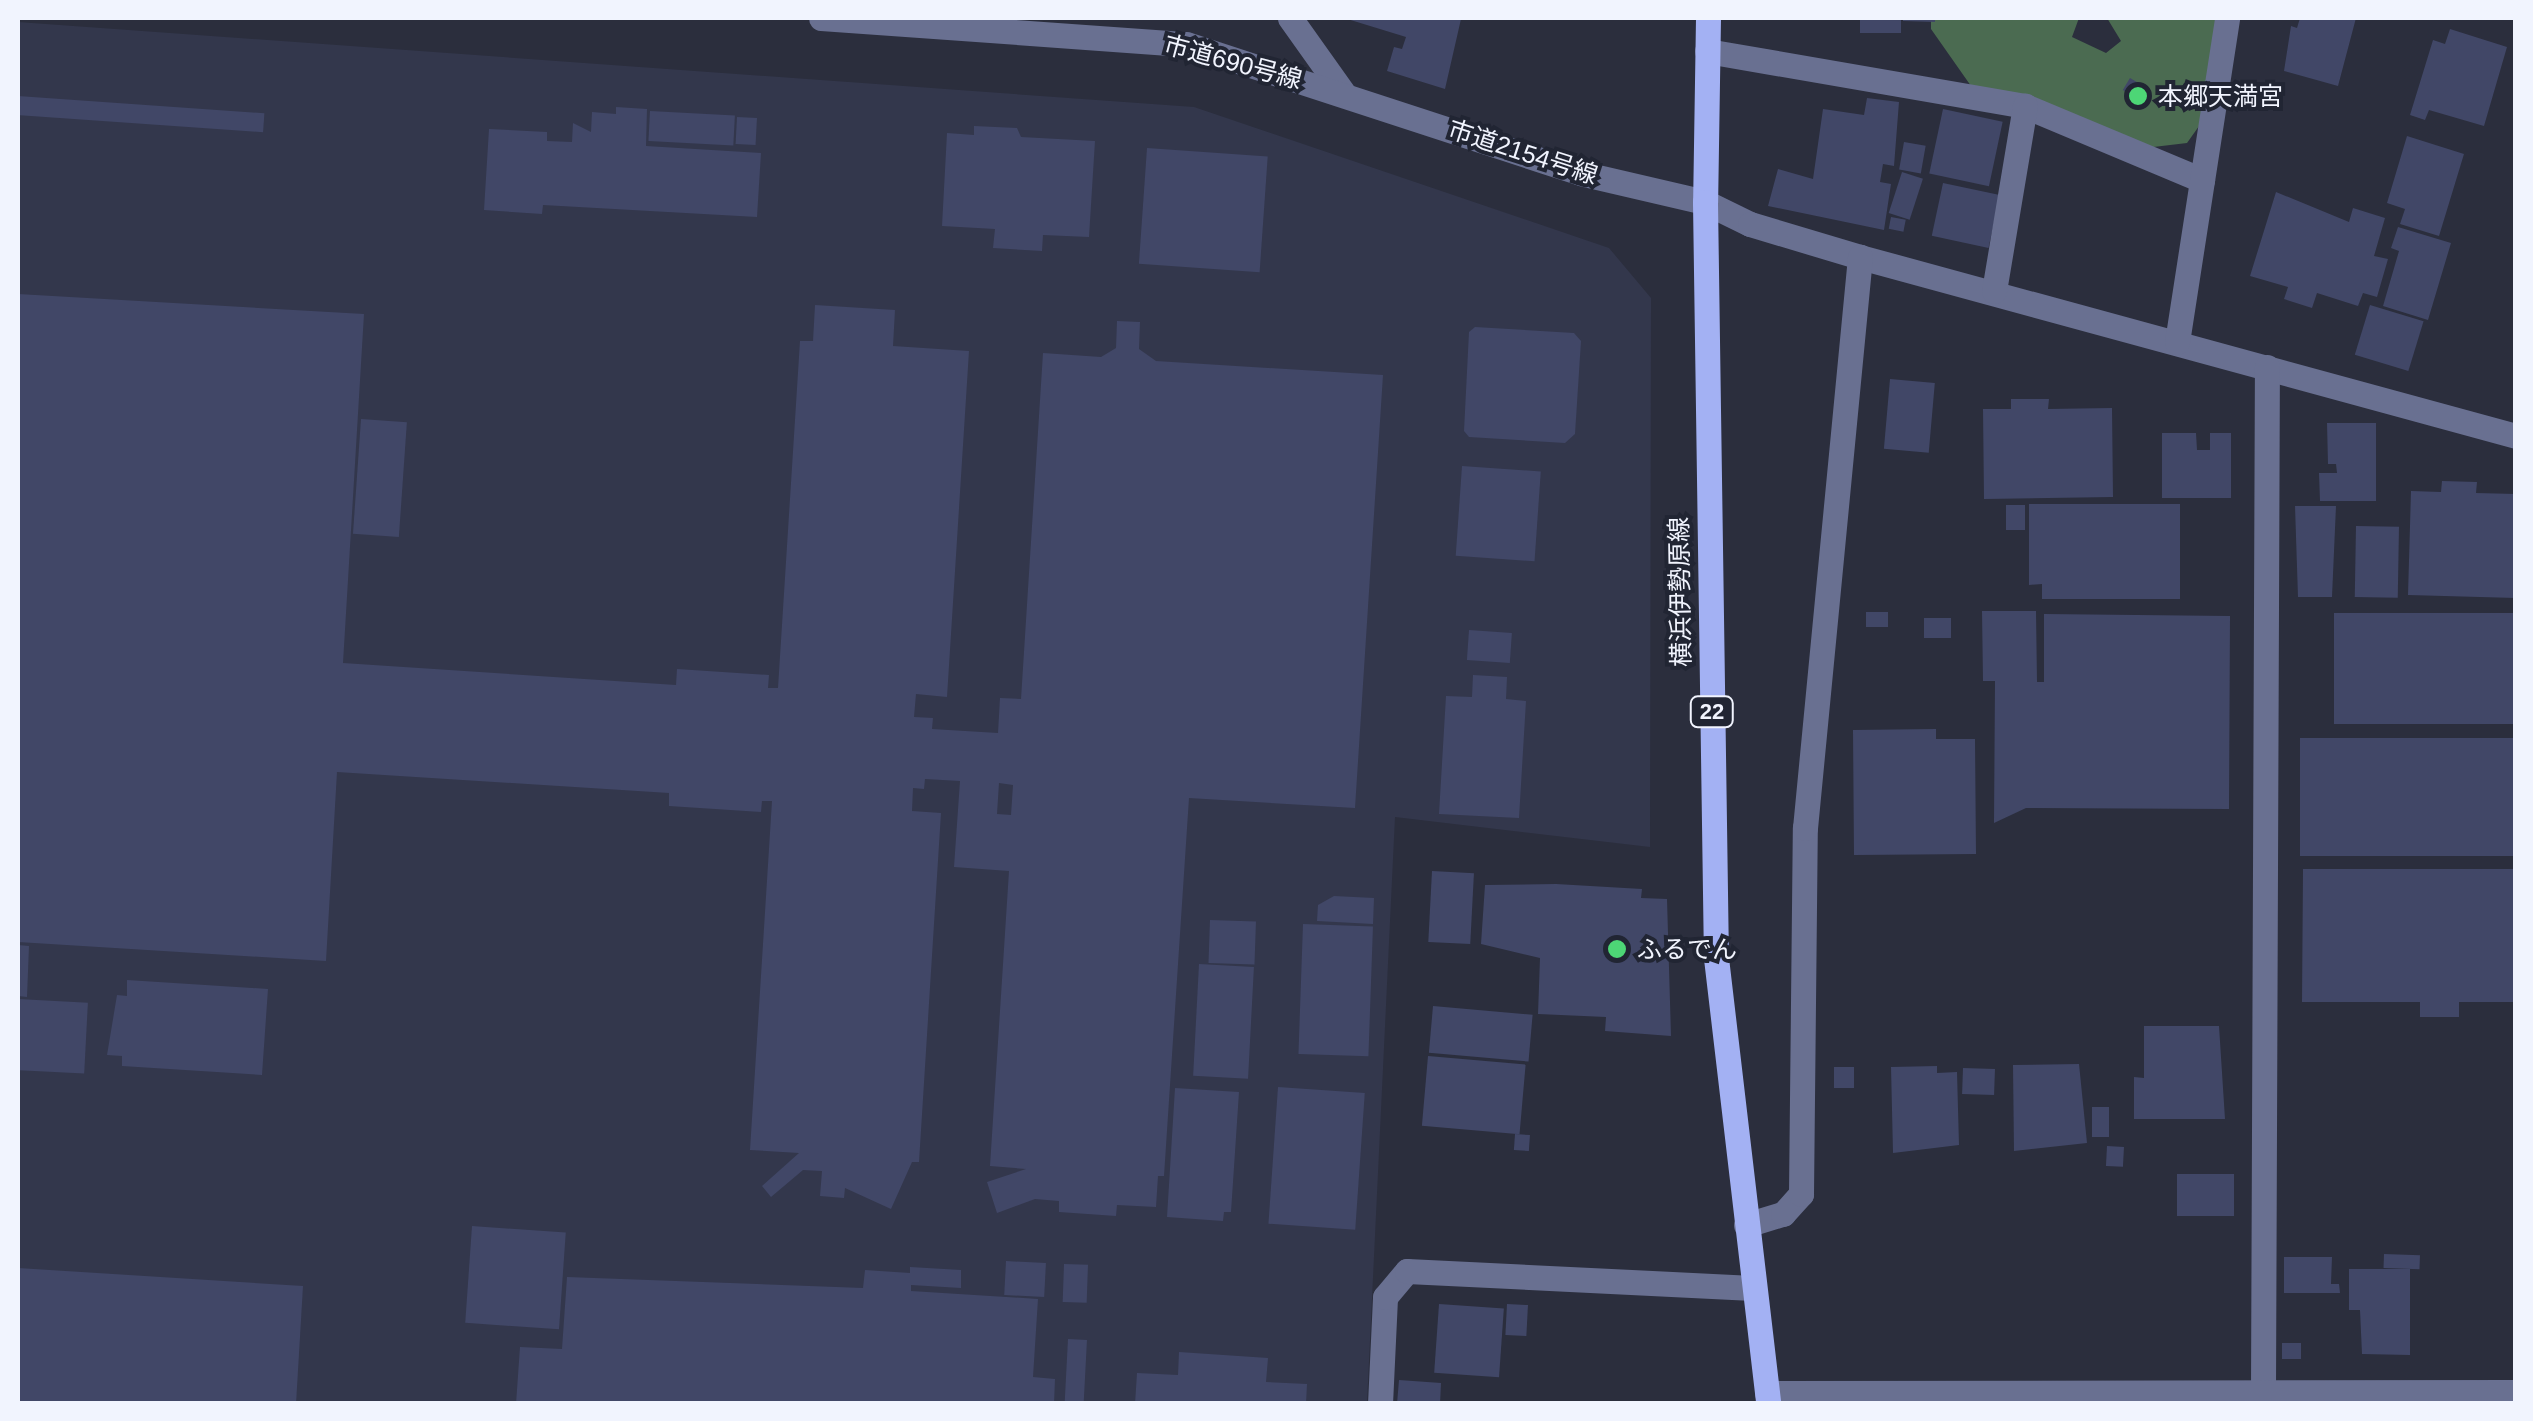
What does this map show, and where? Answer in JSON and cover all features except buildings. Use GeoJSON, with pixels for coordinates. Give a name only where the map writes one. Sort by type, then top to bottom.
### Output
{"type":"FeatureCollection","features":[{"type":"Feature","properties":{"kind":"main road","name":"横浜伊勢原線"},"geometry":{"type":"LineString","coordinates":[[1708,18],[1704,202],[1716,958],[1768,1398]]}},
{"type":"Feature","properties":{"kind":"street","name":"市道690号線"},"geometry":{"type":"LineString","coordinates":[[821,18],[1186,44],[1344,94]]}},
{"type":"Feature","properties":{"kind":"street"},"geometry":{"type":"LineString","coordinates":[[1290,18],[1344,94]]}},
{"type":"Feature","properties":{"kind":"street"},"geometry":{"type":"LineString","coordinates":[[2177,342],[2227,18]]}},
{"type":"Feature","properties":{"kind":"street"},"geometry":{"type":"LineString","coordinates":[[1708,50],[2025,106],[2202,180]]}},
{"type":"Feature","properties":{"kind":"street","name":"市道2154号線"},"geometry":{"type":"LineString","coordinates":[[1344,94],[1580,173],[1704,202],[1750,224],[1860,257],[2516,436]]}},
{"type":"Feature","properties":{"kind":"street"},"geometry":{"type":"LineString","coordinates":[[1994,292],[2025,106]]}},
{"type":"Feature","properties":{"kind":"street"},"geometry":{"type":"LineString","coordinates":[[1746,1224],[1783,1214],[1800,1194],[1805,828],[1860,257]]}},
{"type":"Feature","properties":{"kind":"street"},"geometry":{"type":"LineString","coordinates":[[2263,1390],[2267,366]]}},
{"type":"Feature","properties":{"kind":"street"},"geometry":{"type":"LineString","coordinates":[[1380,1404],[1385,1297],[1406,1271],[1753,1288]]}},
{"type":"Feature","properties":{"kind":"street"},"geometry":{"type":"LineString","coordinates":[[1768,1398],[2263,1390],[2516,1392]]}},
{"type":"Feature","properties":{"kind":"shaded area"},"geometry":{"type":"Polygon","coordinates":[[[18,22],[1194,107],[1609,248],[1651,298],[1650,847],[1395,817],[1367,1403],[18,1403],[18,22]]]}},
{"type":"Feature","properties":{"kind":"green space"},"geometry":{"type":"Polygon","coordinates":[[[1931,18],[2079,18],[2072,37],[2106,53],[2121,41],[2107,18],[2223,18],[2214,105],[2187,143],[2145,148],[1971,86],[1931,29],[1931,18]]]}},
{"type":"Feature","properties":{"kind":"place","name":"本郷天満宮"},"geometry":{"type":"Point","coordinates":[2138,96]}},
{"type":"Feature","properties":{"kind":"place","name":"ふるでん"},"geometry":{"type":"Point","coordinates":[1617,949]}}]}
